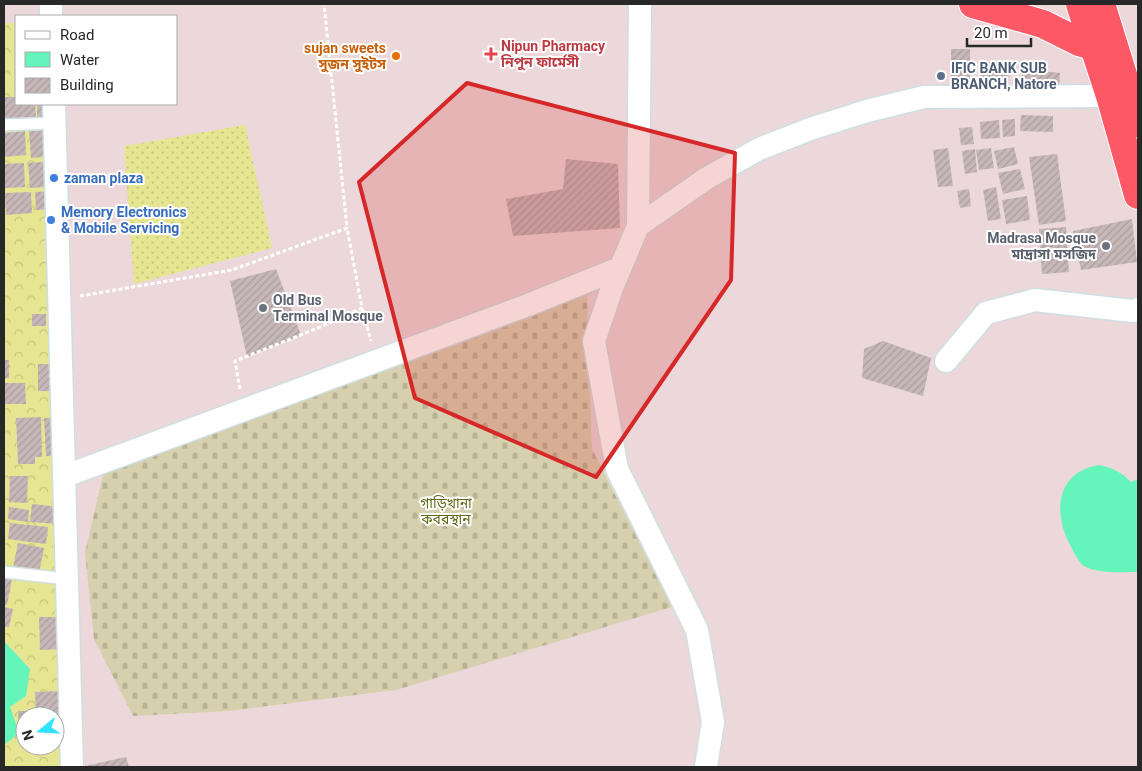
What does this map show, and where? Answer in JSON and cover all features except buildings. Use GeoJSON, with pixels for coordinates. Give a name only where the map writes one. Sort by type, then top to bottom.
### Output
{"type":"FeatureCollection","features":[{"type":"Feature","properties":{"kind":"highway"},"geometry":{"type":"LineString","coordinates":[[974,4],[1043,24],[1079,42],[1102,43]]}},
{"type":"Feature","properties":{"kind":"highway"},"geometry":{"type":"LineString","coordinates":[[1080,4],[1102,43],[1138,123]]}},
{"type":"Feature","properties":{"kind":"highway"},"geometry":{"type":"LineString","coordinates":[[1100,4],[1102,43],[1110,96],[1133,159],[1138,195]]}},
{"type":"Feature","properties":{"kind":"street"},"geometry":{"type":"LineString","coordinates":[[640,4],[638,226],[620,268],[594,341],[617,469],[697,630],[712,722],[706,767]]}},
{"type":"Feature","properties":{"kind":"street"},"geometry":{"type":"LineString","coordinates":[[638,226],[707,178],[760,149],[813,128],[867,111],[924,97],[1110,96]]}},
{"type":"Feature","properties":{"kind":"street"},"geometry":{"type":"LineString","coordinates":[[54,113],[72,767]]}},
{"type":"Feature","properties":{"kind":"street"},"geometry":{"type":"LineString","coordinates":[[64,476],[377,361],[620,268]]}},
{"type":"Feature","properties":{"kind":"street"},"geometry":{"type":"LineString","coordinates":[[946,361],[986,313],[1035,300],[1133,311],[1138,309]]}},
{"type":"Feature","properties":{"kind":"lane"},"geometry":{"type":"LineString","coordinates":[[4,125],[54,113]]}},
{"type":"Feature","properties":{"kind":"lane"},"geometry":{"type":"LineString","coordinates":[[4,572],[67,579]]}},
{"type":"Feature","properties":{"kind":"path"},"geometry":{"type":"LineString","coordinates":[[324,4],[347,228],[362,308],[377,361]]}},
{"type":"Feature","properties":{"kind":"path"},"geometry":{"type":"LineString","coordinates":[[79,296],[232,270],[347,228]]}},
{"type":"Feature","properties":{"kind":"path"},"geometry":{"type":"LineString","coordinates":[[244,409],[235,361],[318,328],[362,308]]}},
{"type":"Feature","properties":{"kind":"highlighted area"},"geometry":{"type":"Polygon","coordinates":[[[467,83],[735,153],[731,280],[596,477],[415,398],[359,182],[467,83]]]}},
{"type":"Feature","properties":{"kind":"green space"},"geometry":{"type":"Polygon","coordinates":[[[4,23],[15,23],[15,105],[54,105],[72,767],[4,767],[4,745],[15,736],[15,756],[65,756],[65,706],[15,706],[15,721],[10,707],[30,669],[4,641],[4,23]]]}},
{"type":"Feature","properties":{"kind":"green space"},"geometry":{"type":"Polygon","coordinates":[[[245,125],[272,248],[134,284],[124,146],[245,125]]]}},
{"type":"Feature","properties":{"kind":"green space","name":"গাড়িখানা কবরস্থান"},"geometry":{"type":"Polygon","coordinates":[[[587,294],[592,449],[672,607],[396,690],[229,711],[133,716],[94,639],[85,553],[105,466],[587,294]]]}},
{"type":"Feature","properties":{"kind":"water"},"geometry":{"type":"Polygon","coordinates":[[[1099,465],[1116,471],[1131,482],[1138,479],[1138,572],[1103,571],[1084,566],[1076,556],[1064,530],[1060,506],[1062,494],[1067,484],[1074,476],[1085,469],[1099,465]]]}},
{"type":"Feature","properties":{"kind":"water"},"geometry":{"type":"Polygon","coordinates":[[[4,641],[30,669],[26,696],[10,707],[15,721],[15,736],[4,745],[4,641]]]}},
{"type":"Feature","properties":{"kind":"place","name":"Nipun Pharmacy নিপুন ফার্মেসী"},"geometry":{"type":"Point","coordinates":[491,54]}},
{"type":"Feature","properties":{"kind":"place","name":"sujan sweets সুজন সুইটস"},"geometry":{"type":"Point","coordinates":[396,56]}},
{"type":"Feature","properties":{"kind":"place","name":"IFIC BANK SUB BRANCH, Natore"},"geometry":{"type":"Point","coordinates":[941,76]}},
{"type":"Feature","properties":{"kind":"place","name":"zaman plaza"},"geometry":{"type":"Point","coordinates":[54,178]}},
{"type":"Feature","properties":{"kind":"place","name":"Memory Electronics & Mobile Servicing"},"geometry":{"type":"Point","coordinates":[51,220]}},
{"type":"Feature","properties":{"kind":"place","name":"Madrasa Mosque মাদ্রাসা মসজিদ"},"geometry":{"type":"Point","coordinates":[1106,246]}},
{"type":"Feature","properties":{"kind":"place","name":"Old Bus Terminal Mosque"},"geometry":{"type":"Point","coordinates":[263,308]}}]}
